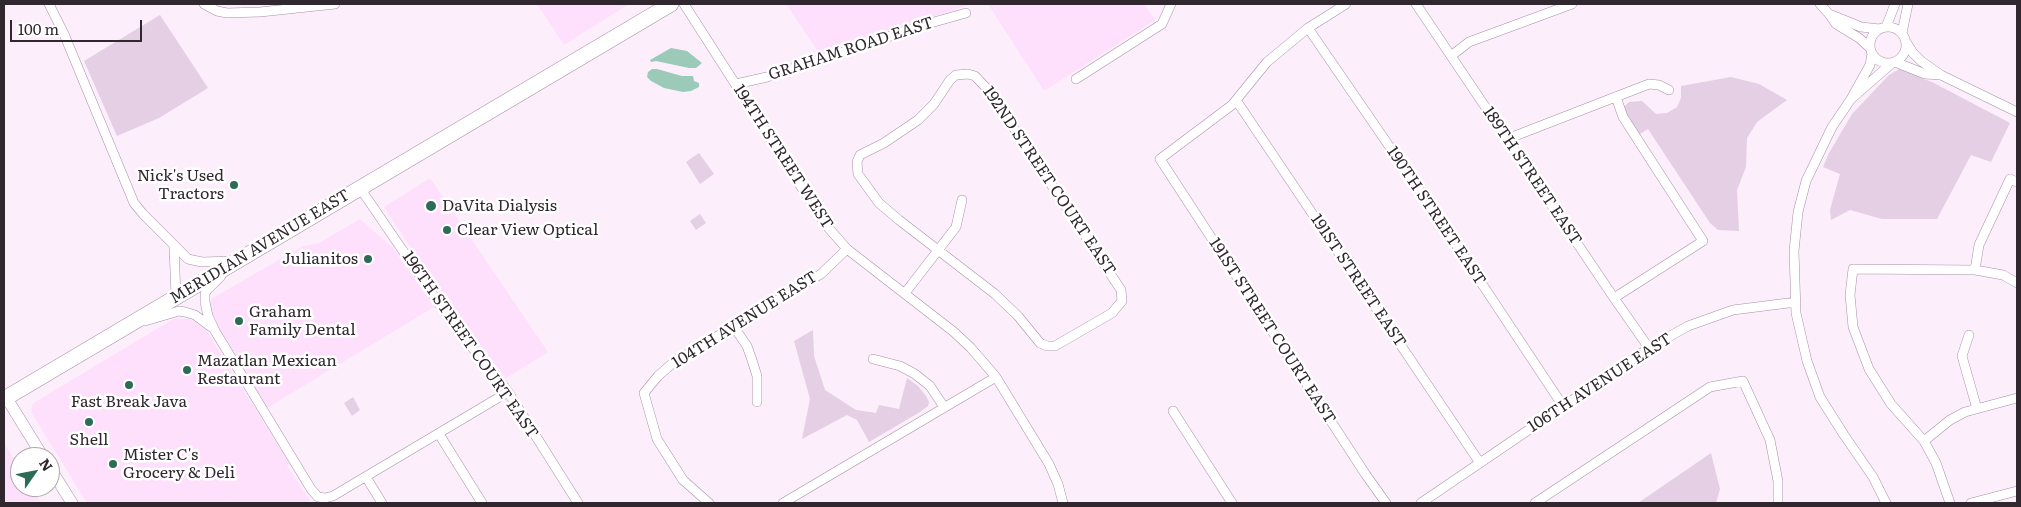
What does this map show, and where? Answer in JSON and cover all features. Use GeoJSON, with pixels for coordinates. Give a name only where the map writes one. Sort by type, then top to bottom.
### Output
{"type":"FeatureCollection","features":[{"type":"Feature","properties":{"kind":"main road","name":"MERIDIAN AVENUE EAST"},"geometry":{"type":"LineString","coordinates":[[4,397],[671,4]]}},
{"type":"Feature","properties":{"kind":"street"},"geometry":{"type":"LineString","coordinates":[[49,4],[64,34],[134,203],[174,247],[188,259],[194,261],[235,261]]}},
{"type":"Feature","properties":{"kind":"street"},"geometry":{"type":"LineString","coordinates":[[204,4],[216,11],[227,13],[268,7],[334,4]]}},
{"type":"Feature","properties":{"kind":"street","name":"194TH STREET WEST"},"geometry":{"type":"LineString","coordinates":[[684,4],[825,224],[847,249],[954,332],[971,348],[996,377],[1049,464],[1058,484],[1063,503]]}},
{"type":"Feature","properties":{"kind":"street"},"geometry":{"type":"LineString","coordinates":[[1076,79],[1162,24],[1171,4]]}},
{"type":"Feature","properties":{"kind":"street"},"geometry":{"type":"LineString","coordinates":[[1236,100],[1267,62],[1308,28],[1346,4]]}},
{"type":"Feature","properties":{"kind":"street","name":"189TH STREET EAST"},"geometry":{"type":"LineString","coordinates":[[1416,4],[1649,348]]}},
{"type":"Feature","properties":{"kind":"street"},"geometry":{"type":"LineString","coordinates":[[1451,56],[1470,42],[1572,4]]}},
{"type":"Feature","properties":{"kind":"street"},"geometry":{"type":"LineString","coordinates":[[1820,4],[1836,24],[1859,38],[1881,62],[1894,63],[1925,74],[1941,74]]}},
{"type":"Feature","properties":{"kind":"street"},"geometry":{"type":"LineString","coordinates":[[1886,503],[1873,477],[1820,397],[1807,361],[1796,302],[1794,252],[1798,212],[1806,181],[1832,127],[1866,75],[1870,66],[1872,37],[1883,28],[1895,4]]}},
{"type":"Feature","properties":{"kind":"street"},"geometry":{"type":"LineString","coordinates":[[1902,33],[1908,4]]}},
{"type":"Feature","properties":{"kind":"street","name":"GRAHAM ROAD EAST"},"geometry":{"type":"LineString","coordinates":[[736,84],[767,77],[926,24],[966,13]]}},
{"type":"Feature","properties":{"kind":"street"},"geometry":{"type":"LineString","coordinates":[[1829,14],[1861,27],[1892,27],[1902,33],[1906,42],[1921,61],[1941,74],[2017,112]]}},
{"type":"Feature","properties":{"kind":"street","name":"190TH STREET EAST"},"geometry":{"type":"LineString","coordinates":[[1308,28],[1431,207],[1563,406]]}},
{"type":"Feature","properties":{"kind":"street"},"geometry":{"type":"LineString","coordinates":[[1851,99],[1904,54],[1906,42]]}},
{"type":"Feature","properties":{"kind":"street","name":"192ND STREET COURT EAST"},"geometry":{"type":"LineString","coordinates":[[968,74],[975,76],[981,81],[1001,108],[1119,284],[1122,300],[1112,313],[1061,343],[1047,346],[1040,343],[1018,316],[995,294],[938,250],[879,203],[861,180],[857,166],[858,158],[864,152],[896,136],[918,120],[934,104],[950,80],[956,75],[968,74]]}},
{"type":"Feature","properties":{"kind":"street"},"geometry":{"type":"LineString","coordinates":[[1506,139],[1649,84],[1658,84],[1668,90]]}},
{"type":"Feature","properties":{"kind":"street"},"geometry":{"type":"LineString","coordinates":[[1614,298],[1703,241],[1623,117],[1616,97]]}},
{"type":"Feature","properties":{"kind":"street","name":"191ST STREET COURT EAST"},"geometry":{"type":"LineString","coordinates":[[1236,100],[1160,159],[1360,467],[1386,503]]}},
{"type":"Feature","properties":{"kind":"street","name":"191ST STREET EAST"},"geometry":{"type":"LineString","coordinates":[[1236,100],[1480,463]]}},
{"type":"Feature","properties":{"kind":"street"},"geometry":{"type":"LineString","coordinates":[[1975,270],[1979,245],[2014,181]]}},
{"type":"Feature","properties":{"kind":"street","name":"196TH STREET COURT EAST"},"geometry":{"type":"LineString","coordinates":[[360,188],[457,330],[508,392],[578,503]]}},
{"type":"Feature","properties":{"kind":"street"},"geometry":{"type":"LineString","coordinates":[[905,293],[956,227],[962,200]]}},
{"type":"Feature","properties":{"kind":"street"},"geometry":{"type":"LineString","coordinates":[[174,247],[176,296]]}},
{"type":"Feature","properties":{"kind":"street","name":"104TH AVENUE EAST"},"geometry":{"type":"LineString","coordinates":[[709,503],[684,480],[657,439],[644,393],[658,376],[674,362],[821,274],[847,249]]}},
{"type":"Feature","properties":{"kind":"street"},"geometry":{"type":"LineString","coordinates":[[235,261],[205,294],[208,316],[215,331],[311,489],[318,497],[318,500],[333,496],[508,392]]}},
{"type":"Feature","properties":{"kind":"street"},"geometry":{"type":"LineString","coordinates":[[1950,503],[1936,463],[1924,441],[1891,404],[1869,369],[1853,328],[1850,295],[1852,269],[1975,270],[2003,275],[2017,283]]}},
{"type":"Feature","properties":{"kind":"street","name":"106TH AVENUE EAST"},"geometry":{"type":"LineString","coordinates":[[1421,503],[1649,348],[1688,326],[1733,310],[1796,302]]}},
{"type":"Feature","properties":{"kind":"street"},"geometry":{"type":"LineString","coordinates":[[125,327],[179,311],[195,315],[205,321],[215,331]]}},
{"type":"Feature","properties":{"kind":"street"},"geometry":{"type":"LineString","coordinates":[[734,327],[747,346],[757,376],[757,402]]}},
{"type":"Feature","properties":{"kind":"street"},"geometry":{"type":"LineString","coordinates":[[1969,335],[1962,356],[1977,409]]}},
{"type":"Feature","properties":{"kind":"street"},"geometry":{"type":"LineString","coordinates":[[873,359],[900,366],[915,374],[930,386],[944,407]]}},
{"type":"Feature","properties":{"kind":"street"},"geometry":{"type":"LineString","coordinates":[[783,503],[996,377]]}},
{"type":"Feature","properties":{"kind":"street"},"geometry":{"type":"LineString","coordinates":[[1535,503],[1710,386],[1743,381],[1770,440],[1778,481],[1778,503]]}},
{"type":"Feature","properties":{"kind":"street"},"geometry":{"type":"LineString","coordinates":[[4,397],[36,447]]}},
{"type":"Feature","properties":{"kind":"street"},"geometry":{"type":"LineString","coordinates":[[1924,441],[1950,420],[1977,409],[2017,398]]}},
{"type":"Feature","properties":{"kind":"street"},"geometry":{"type":"LineString","coordinates":[[1173,412],[1232,503]]}},
{"type":"Feature","properties":{"kind":"street"},"geometry":{"type":"LineString","coordinates":[[439,434],[482,503]]}},
{"type":"Feature","properties":{"kind":"street"},"geometry":{"type":"LineString","coordinates":[[366,477],[382,503]]}},
{"type":"Feature","properties":{"kind":"street"},"geometry":{"type":"LineString","coordinates":[[60,484],[72,503]]}},
{"type":"Feature","properties":{"kind":"street"},"geometry":{"type":"LineString","coordinates":[[1971,503],[2017,491]]}},
{"type":"Feature","properties":{"kind":"shaded area"},"geometry":{"type":"Polygon","coordinates":[[[537,4],[629,4],[564,45],[537,4]]]}},
{"type":"Feature","properties":{"kind":"shaded area"},"geometry":{"type":"Polygon","coordinates":[[[786,4],[971,4],[821,56],[786,4]]]}},
{"type":"Feature","properties":{"kind":"shaded area"},"geometry":{"type":"Polygon","coordinates":[[[988,4],[1144,4],[1155,20],[1044,91],[988,4]]]}},
{"type":"Feature","properties":{"kind":"shaded area"},"geometry":{"type":"Polygon","coordinates":[[[160,15],[208,88],[159,118],[117,136],[84,61],[160,15]]]}},
{"type":"Feature","properties":{"kind":"shaded area"},"geometry":{"type":"Polygon","coordinates":[[[671,48],[687,51],[702,63],[696,68],[689,68],[656,61],[651,62],[650,60],[671,48]]]}},
{"type":"Feature","properties":{"kind":"shaded area"},"geometry":{"type":"Polygon","coordinates":[[[1901,68],[1911,71],[1921,78],[2010,123],[1991,162],[1971,155],[1937,219],[1882,219],[1850,210],[1831,220],[1830,210],[1840,174],[1823,167],[1829,153],[1852,114],[1889,75],[1901,68]]]}},
{"type":"Feature","properties":{"kind":"shaded area"},"geometry":{"type":"Polygon","coordinates":[[[652,69],[682,76],[693,76],[694,81],[699,83],[699,87],[683,92],[664,88],[647,77],[648,72],[652,69]]]}},
{"type":"Feature","properties":{"kind":"shaded area"},"geometry":{"type":"Polygon","coordinates":[[[1731,77],[1759,84],[1787,100],[1757,122],[1747,138],[1746,167],[1737,190],[1739,231],[1718,230],[1710,223],[1648,129],[1640,134],[1624,112],[1624,107],[1629,102],[1642,101],[1656,114],[1667,113],[1677,107],[1681,98],[1681,86],[1731,77]]]}},
{"type":"Feature","properties":{"kind":"shaded area"},"geometry":{"type":"Polygon","coordinates":[[[699,153],[714,174],[700,184],[686,162],[699,153]]]}},
{"type":"Feature","properties":{"kind":"shaded area"},"geometry":{"type":"Polygon","coordinates":[[[430,178],[548,352],[506,378],[449,306],[384,207],[430,178]]]}},
{"type":"Feature","properties":{"kind":"shaded area"},"geometry":{"type":"Polygon","coordinates":[[[700,214],[706,223],[696,230],[690,221],[700,214]]]}},
{"type":"Feature","properties":{"kind":"shaded area"},"geometry":{"type":"Polygon","coordinates":[[[360,219],[394,249],[434,307],[267,408],[212,317],[211,299],[303,246],[319,243],[360,219]]]}},
{"type":"Feature","properties":{"kind":"shaded area"},"geometry":{"type":"Polygon","coordinates":[[[175,318],[189,319],[206,330],[290,464],[287,466],[310,501],[307,503],[232,503],[230,501],[226,503],[87,503],[60,459],[60,447],[53,447],[31,412],[35,402],[175,318]]]}},
{"type":"Feature","properties":{"kind":"shaded area"},"geometry":{"type":"Polygon","coordinates":[[[813,330],[814,356],[825,390],[856,410],[876,413],[879,405],[899,409],[907,378],[918,386],[926,396],[929,402],[928,406],[869,442],[857,420],[847,415],[802,439],[810,399],[794,341],[813,330]]]}},
{"type":"Feature","properties":{"kind":"shaded area"},"geometry":{"type":"Polygon","coordinates":[[[353,397],[360,410],[352,416],[344,403],[353,397]]]}},
{"type":"Feature","properties":{"kind":"shaded area"},"geometry":{"type":"Polygon","coordinates":[[[4,443],[10,453],[10,497],[37,497],[41,503],[4,503],[4,443]]]}},
{"type":"Feature","properties":{"kind":"shaded area"},"geometry":{"type":"Polygon","coordinates":[[[1711,453],[1720,489],[1716,503],[1638,503],[1711,453]]]}},
{"type":"Feature","properties":{"kind":"place","name":"Nick's Used Tractors"},"geometry":{"type":"Point","coordinates":[234,185]}},
{"type":"Feature","properties":{"kind":"place","name":"DaVita Dialysis"},"geometry":{"type":"Point","coordinates":[431,206]}},
{"type":"Feature","properties":{"kind":"place","name":"Clear View Optical"},"geometry":{"type":"Point","coordinates":[447,230]}},
{"type":"Feature","properties":{"kind":"place","name":"Julianitos"},"geometry":{"type":"Point","coordinates":[368,259]}},
{"type":"Feature","properties":{"kind":"place","name":"Graham Family Dental"},"geometry":{"type":"Point","coordinates":[239,321]}},
{"type":"Feature","properties":{"kind":"place","name":"Mazatlan Mexican Restaurant"},"geometry":{"type":"Point","coordinates":[187,370]}},
{"type":"Feature","properties":{"kind":"place","name":"Fast Break Java"},"geometry":{"type":"Point","coordinates":[129,385]}},
{"type":"Feature","properties":{"kind":"place","name":"Shell"},"geometry":{"type":"Point","coordinates":[89,422]}},
{"type":"Feature","properties":{"kind":"place","name":"Mister C's Grocery & Deli"},"geometry":{"type":"Point","coordinates":[113,464]}}]}
